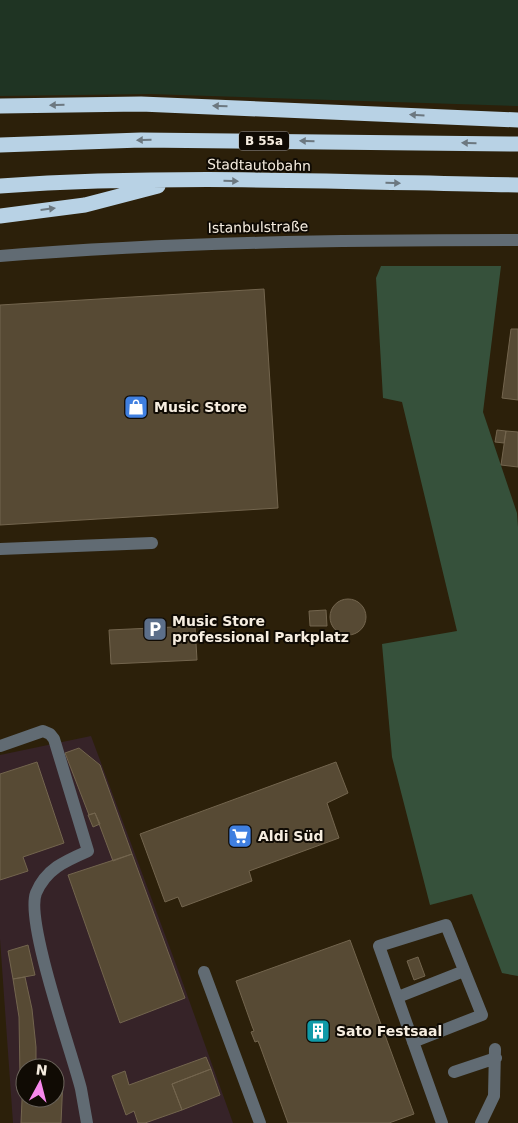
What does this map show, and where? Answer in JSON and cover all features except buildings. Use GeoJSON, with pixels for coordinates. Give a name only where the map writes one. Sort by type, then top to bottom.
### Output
{"type":"FeatureCollection","features":[{"type":"Feature","properties":{"kind":"highway"},"geometry":{"type":"LineString","coordinates":[[0,106],[141,104],[518,120]]}},
{"type":"Feature","properties":{"kind":"highway","name":"Stadtautobahn"},"geometry":{"type":"LineString","coordinates":[[0,146],[141,140],[518,144]]}},
{"type":"Feature","properties":{"kind":"highway"},"geometry":{"type":"LineString","coordinates":[[0,216],[85,205],[182,180]]}},
{"type":"Feature","properties":{"kind":"highway","name":"Stadtautobahn"},"geometry":{"type":"LineString","coordinates":[[0,186],[84,181],[182,180],[518,185]]}},
{"type":"Feature","properties":{"kind":"street","name":"Istanbulstraße"},"geometry":{"type":"LineString","coordinates":[[0,256],[114,247],[239,242],[518,240]]}},
{"type":"Feature","properties":{"kind":"street"},"geometry":{"type":"LineString","coordinates":[[0,549],[152,543]]}},
{"type":"Feature","properties":{"kind":"street"},"geometry":{"type":"LineString","coordinates":[[0,746],[42,731],[50,734],[54,739],[88,851],[51,870],[42,881],[35,895],[33,911],[42,954],[80,1089],[87,1123]]}},
{"type":"Feature","properties":{"kind":"street"},"geometry":{"type":"LineString","coordinates":[[413,1042],[482,1015],[446,925],[378,946],[442,1123]]}},
{"type":"Feature","properties":{"kind":"street"},"geometry":{"type":"LineString","coordinates":[[398,997],[464,971]]}},
{"type":"Feature","properties":{"kind":"street"},"geometry":{"type":"LineString","coordinates":[[204,972],[260,1123]]}},
{"type":"Feature","properties":{"kind":"street"},"geometry":{"type":"LineString","coordinates":[[454,1072],[496,1054],[494,1096],[481,1123]]}},
{"type":"Feature","properties":{"kind":"shaded area"},"geometry":{"type":"Polygon","coordinates":[[[91,736],[233,1123],[13,1123],[0,939],[0,755],[91,736]]]}},
{"type":"Feature","properties":{"kind":"green space"},"geometry":{"type":"Polygon","coordinates":[[[0,0],[518,0],[518,106],[150,94],[0,96],[0,0]]]}},
{"type":"Feature","properties":{"kind":"green space"},"geometry":{"type":"Polygon","coordinates":[[[381,266],[501,266],[483,412],[517,513],[518,527],[518,976],[502,973],[472,894],[430,905],[392,757],[382,644],[457,631],[402,402],[383,398],[376,278],[381,266]]]}},
{"type":"Feature","properties":{"kind":"place","name":"Music Store"},"geometry":{"type":"Point","coordinates":[136,407]}},
{"type":"Feature","properties":{"kind":"place","name":"Music Store professional Parkplatz"},"geometry":{"type":"Point","coordinates":[155,629]}},
{"type":"Feature","properties":{"kind":"place","name":"Aldi Süd"},"geometry":{"type":"Point","coordinates":[240,836]}},
{"type":"Feature","properties":{"kind":"place","name":"Sato Festsaal"},"geometry":{"type":"Point","coordinates":[318,1031]}}]}
